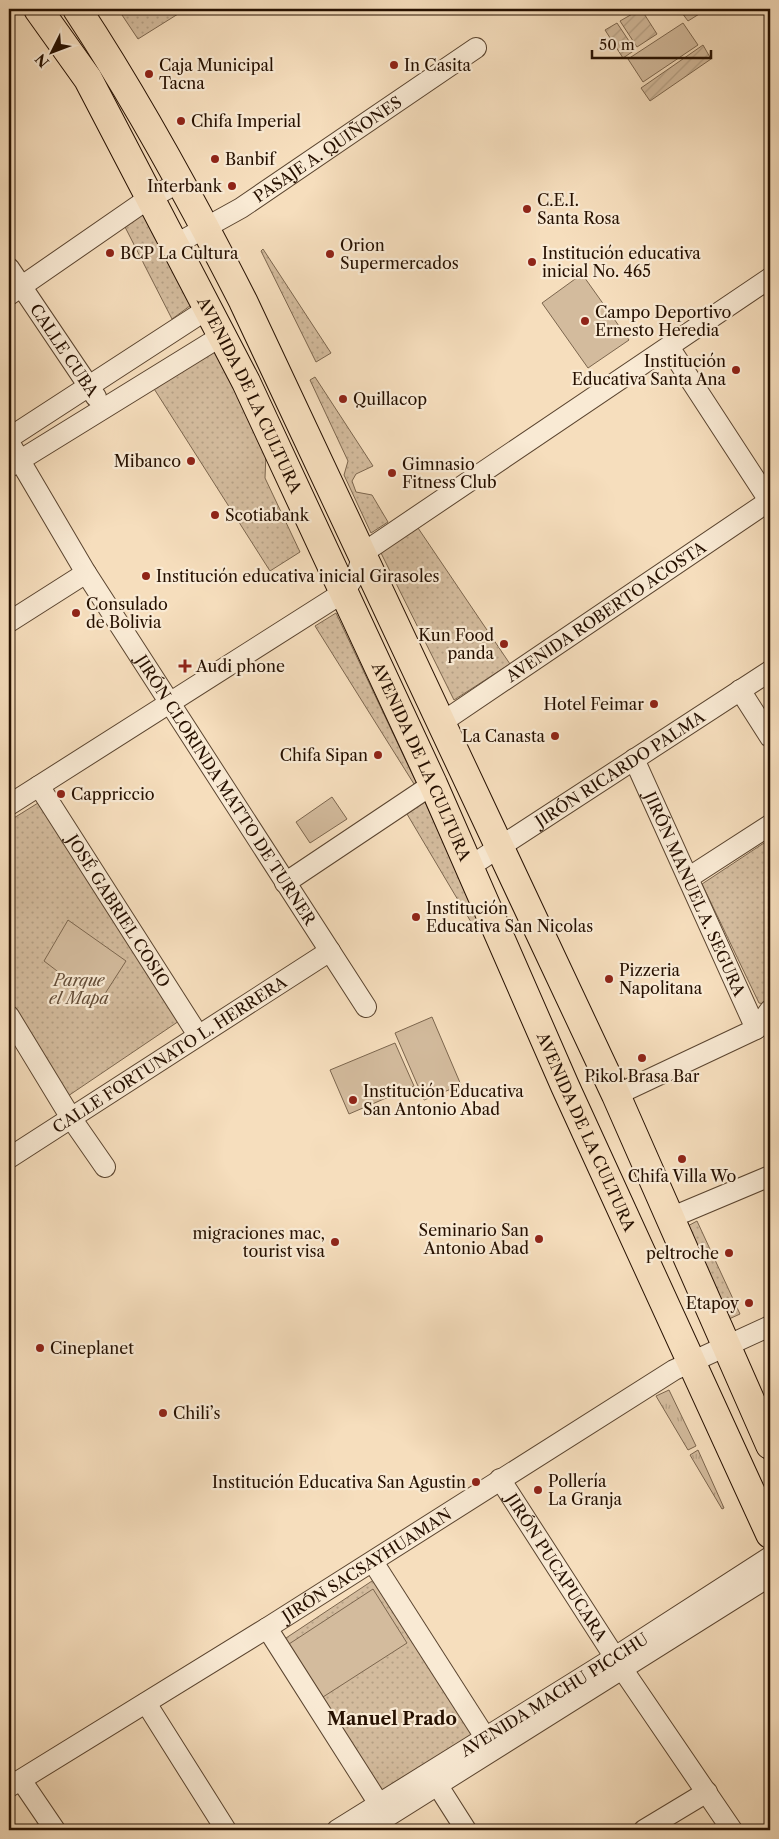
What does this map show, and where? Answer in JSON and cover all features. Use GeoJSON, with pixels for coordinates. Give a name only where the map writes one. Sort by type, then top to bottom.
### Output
{"type":"FeatureCollection","features":[{"type":"Feature","properties":{"kind":"highway","name":"AVENIDA DE LA CULTURA"},"geometry":{"type":"LineString","coordinates":[[38,9],[88,79],[223,335],[433,784],[565,1086],[770,1534]]}},
{"type":"Feature","properties":{"kind":"highway","name":"AVENIDA DE LA CULTURA"},"geometry":{"type":"LineString","coordinates":[[77,9],[113,64],[206,228],[363,553],[441,723],[510,840],[616,1095],[770,1445]]}},
{"type":"Feature","properties":{"kind":"street","name":"PASAJE A. QUIÑONES"},"geometry":{"type":"LineString","coordinates":[[176,244],[241,208],[476,48]]}},
{"type":"Feature","properties":{"kind":"street"},"geometry":{"type":"LineString","coordinates":[[15,291],[151,198],[181,181]]}},
{"type":"Feature","properties":{"kind":"street","name":"CALLE CUBA"},"geometry":{"type":"LineString","coordinates":[[9,268],[15,291],[103,408]]}},
{"type":"Feature","properties":{"kind":"street"},"geometry":{"type":"LineString","coordinates":[[9,805],[344,592],[358,571],[363,553],[770,278]]}},
{"type":"Feature","properties":{"kind":"street"},"geometry":{"type":"LineString","coordinates":[[9,440],[209,308]]}},
{"type":"Feature","properties":{"kind":"street"},"geometry":{"type":"LineString","coordinates":[[14,464],[223,335]]}},
{"type":"Feature","properties":{"kind":"street"},"geometry":{"type":"LineString","coordinates":[[669,346],[770,502]]}},
{"type":"Feature","properties":{"kind":"street","name":"JIRÓN CLORINDA MATTO DE TURNER"},"geometry":{"type":"LineString","coordinates":[[9,440],[14,464],[171,702],[366,1007]]}},
{"type":"Feature","properties":{"kind":"street","name":"AVENIDA ROBERTO ACOSTA"},"geometry":{"type":"LineString","coordinates":[[441,723],[770,502]]}},
{"type":"Feature","properties":{"kind":"street"},"geometry":{"type":"LineString","coordinates":[[9,622],[86,572]]}},
{"type":"Feature","properties":{"kind":"street","name":"JIRÓN RICARDO PALMA"},"geometry":{"type":"LineString","coordinates":[[469,867],[770,670]]}},
{"type":"Feature","properties":{"kind":"street"},"geometry":{"type":"LineString","coordinates":[[740,690],[770,737]]}},
{"type":"Feature","properties":{"kind":"street","name":"JIRÓN MANUEL A. SEGURA"},"geometry":{"type":"LineString","coordinates":[[634,759],[756,1029]]}},
{"type":"Feature","properties":{"kind":"street"},"geometry":{"type":"LineString","coordinates":[[285,883],[433,784]]}},
{"type":"Feature","properties":{"kind":"street","name":"JOSÉ GABRIEL COSIO"},"geometry":{"type":"LineString","coordinates":[[39,786],[198,1034]]}},
{"type":"Feature","properties":{"kind":"street"},"geometry":{"type":"LineString","coordinates":[[688,878],[770,825]]}},
{"type":"Feature","properties":{"kind":"street","name":"CALLE FORTUNATO L. HERRERA"},"geometry":{"type":"LineString","coordinates":[[9,1158],[330,950]]}},
{"type":"Feature","properties":{"kind":"street"},"geometry":{"type":"LineString","coordinates":[[616,1095],[756,1029],[770,1010]]}},
{"type":"Feature","properties":{"kind":"street"},"geometry":{"type":"LineString","coordinates":[[9,1016],[71,1118],[105,1167]]}},
{"type":"Feature","properties":{"kind":"street"},"geometry":{"type":"LineString","coordinates":[[670,1218],[770,1176]]}},
{"type":"Feature","properties":{"kind":"street","name":"JIRÓN SACSAYHUAMAN"},"geometry":{"type":"LineString","coordinates":[[15,1784],[267,1628],[500,1479],[690,1361],[770,1326]]}},
{"type":"Feature","properties":{"kind":"street","name":"JIRÓN PUCAPUCARA"},"geometry":{"type":"LineString","coordinates":[[500,1479],[619,1663],[732,1830]]}},
{"type":"Feature","properties":{"kind":"street","name":"AVENIDA MACHU PICCHU"},"geometry":{"type":"LineString","coordinates":[[337,1830],[379,1804],[434,1779],[619,1663],[770,1557]]}},
{"type":"Feature","properties":{"kind":"street"},"geometry":{"type":"LineString","coordinates":[[372,1562],[485,1737]]}},
{"type":"Feature","properties":{"kind":"street","name":"AVENIDA MACHU PICCHU"},"geometry":{"type":"LineString","coordinates":[[366,1830],[434,1779],[485,1737],[770,1576]]}},
{"type":"Feature","properties":{"kind":"street"},"geometry":{"type":"LineString","coordinates":[[267,1628],[379,1804]]}},
{"type":"Feature","properties":{"kind":"street"},"geometry":{"type":"LineString","coordinates":[[146,1703],[226,1830]]}},
{"type":"Feature","properties":{"kind":"street"},"geometry":{"type":"LineString","coordinates":[[434,1779],[466,1830]]}},
{"type":"Feature","properties":{"kind":"street"},"geometry":{"type":"LineString","coordinates":[[15,1784],[55,1830]]}},
{"type":"Feature","properties":{"kind":"street"},"geometry":{"type":"LineString","coordinates":[[644,1830],[707,1792]]}},
{"type":"Feature","properties":{"kind":"green space"},"geometry":{"type":"Polygon","coordinates":[[[118,9],[186,9],[138,39],[118,9]]]}},
{"type":"Feature","properties":{"kind":"green space"},"geometry":{"type":"Polygon","coordinates":[[[641,9],[657,34],[637,47],[620,21],[641,9]]]}},
{"type":"Feature","properties":{"kind":"green space"},"geometry":{"type":"Polygon","coordinates":[[[679,9],[702,9],[704,11],[688,21],[679,9]]]}},
{"type":"Feature","properties":{"kind":"green space"},"geometry":{"type":"Polygon","coordinates":[[[617,23],[635,50],[623,58],[605,30],[617,23]]]}},
{"type":"Feature","properties":{"kind":"green space"},"geometry":{"type":"Polygon","coordinates":[[[683,23],[698,45],[643,82],[628,59],[683,23]]]}},
{"type":"Feature","properties":{"kind":"green space"},"geometry":{"type":"Polygon","coordinates":[[[703,45],[711,59],[650,101],[641,88],[703,45]]]}},
{"type":"Feature","properties":{"kind":"green space"},"geometry":{"type":"Polygon","coordinates":[[[147,210],[194,303],[172,319],[124,225],[147,210]]]}},
{"type":"Feature","properties":{"kind":"green space"},"geometry":{"type":"Polygon","coordinates":[[[263,249],[331,353],[316,362],[261,251],[263,249]]]}},
{"type":"Feature","properties":{"kind":"green space","name":"Campo Deportivo Ernesto Heredia"},"geometry":{"type":"Polygon","coordinates":[[[582,274],[629,340],[588,368],[542,303],[582,274]]]}},
{"type":"Feature","properties":{"kind":"green space"},"geometry":{"type":"Polygon","coordinates":[[[216,342],[266,453],[265,478],[300,552],[270,571],[151,384],[216,342]]]}},
{"type":"Feature","properties":{"kind":"green space"},"geometry":{"type":"Polygon","coordinates":[[[315,377],[373,466],[356,474],[352,481],[356,492],[372,495],[388,522],[371,533],[344,475],[348,461],[310,380],[315,377]]]}},
{"type":"Feature","properties":{"kind":"green space"},"geometry":{"type":"Polygon","coordinates":[[[416,525],[510,664],[454,700],[380,551],[416,525]]]}},
{"type":"Feature","properties":{"kind":"green space"},"geometry":{"type":"Polygon","coordinates":[[[336,613],[416,782],[414,784],[315,626],[336,613]]]}},
{"type":"Feature","properties":{"kind":"green space"},"geometry":{"type":"Polygon","coordinates":[[[332,797],[347,819],[310,843],[296,822],[332,797]]]}},
{"type":"Feature","properties":{"kind":"green space"},"geometry":{"type":"Polygon","coordinates":[[[425,802],[481,924],[474,927],[407,814],[425,802]]]}},
{"type":"Feature","properties":{"kind":"green space","name":"Parque el Mapa"},"geometry":{"type":"Polygon","coordinates":[[[38,803],[179,1021],[68,1096],[9,1003],[9,821],[38,803]]]}},
{"type":"Feature","properties":{"kind":"green space"},"geometry":{"type":"Polygon","coordinates":[[[770,839],[770,995],[764,1004],[759,1003],[702,884],[770,839]]]}},
{"type":"Feature","properties":{"kind":"green space"},"geometry":{"type":"Polygon","coordinates":[[[68,920],[126,961],[99,1003],[44,961],[68,920]]]}},
{"type":"Feature","properties":{"kind":"green space"},"geometry":{"type":"Polygon","coordinates":[[[432,1017],[461,1085],[424,1100],[395,1033],[432,1017]]]}},
{"type":"Feature","properties":{"kind":"green space"},"geometry":{"type":"Polygon","coordinates":[[[395,1043],[414,1086],[349,1114],[330,1070],[395,1043]]]}},
{"type":"Feature","properties":{"kind":"green space"},"geometry":{"type":"Polygon","coordinates":[[[697,1221],[740,1314],[729,1319],[686,1227],[697,1221]]]}},
{"type":"Feature","properties":{"kind":"green space"},"geometry":{"type":"Polygon","coordinates":[[[669,1390],[696,1446],[688,1450],[656,1396],[669,1390]]]}},
{"type":"Feature","properties":{"kind":"green space"},"geometry":{"type":"Polygon","coordinates":[[[698,1450],[724,1508],[722,1509],[690,1455],[698,1450]]]}},
{"type":"Feature","properties":{"kind":"green space"},"geometry":{"type":"Polygon","coordinates":[[[375,1579],[475,1737],[380,1798],[280,1642],[375,1579]]]}},
{"type":"Feature","properties":{"kind":"green space"},"geometry":{"type":"Polygon","coordinates":[[[373,1589],[407,1643],[323,1697],[289,1644],[373,1589]]]}},
{"type":"Feature","properties":{"kind":"place","name":"In Casita"},"geometry":{"type":"Point","coordinates":[394,65]}},
{"type":"Feature","properties":{"kind":"place","name":"Caja Municipal Tacna"},"geometry":{"type":"Point","coordinates":[149,74]}},
{"type":"Feature","properties":{"kind":"place","name":"Chifa Imperial"},"geometry":{"type":"Point","coordinates":[181,121]}},
{"type":"Feature","properties":{"kind":"place","name":"Banbif"},"geometry":{"type":"Point","coordinates":[215,159]}},
{"type":"Feature","properties":{"kind":"place","name":"Interbank"},"geometry":{"type":"Point","coordinates":[232,186]}},
{"type":"Feature","properties":{"kind":"place","name":"C.E.I. Santa Rosa"},"geometry":{"type":"Point","coordinates":[527,209]}},
{"type":"Feature","properties":{"kind":"place","name":"BCP La Cultura"},"geometry":{"type":"Point","coordinates":[110,253]}},
{"type":"Feature","properties":{"kind":"place","name":"Orion Supermercados"},"geometry":{"type":"Point","coordinates":[330,254]}},
{"type":"Feature","properties":{"kind":"place","name":"Institución educativa inicial No. 465"},"geometry":{"type":"Point","coordinates":[532,262]}},
{"type":"Feature","properties":{"kind":"place","name":"Campo Deportivo Ernesto Heredia"},"geometry":{"type":"Point","coordinates":[585,321]}},
{"type":"Feature","properties":{"kind":"place","name":"Institución Educativa Santa Ana"},"geometry":{"type":"Point","coordinates":[736,370]}},
{"type":"Feature","properties":{"kind":"place","name":"Quillacop"},"geometry":{"type":"Point","coordinates":[343,399]}},
{"type":"Feature","properties":{"kind":"place","name":"Mibanco"},"geometry":{"type":"Point","coordinates":[191,461]}},
{"type":"Feature","properties":{"kind":"place","name":"Gimnasio Fitness Club"},"geometry":{"type":"Point","coordinates":[392,473]}},
{"type":"Feature","properties":{"kind":"place","name":"Scotiabank"},"geometry":{"type":"Point","coordinates":[215,515]}},
{"type":"Feature","properties":{"kind":"place","name":"Institución educativa inicial Girasoles"},"geometry":{"type":"Point","coordinates":[146,576]}},
{"type":"Feature","properties":{"kind":"place","name":"Consulado de Bolivia"},"geometry":{"type":"Point","coordinates":[76,613]}},
{"type":"Feature","properties":{"kind":"place","name":"Kun Food panda"},"geometry":{"type":"Point","coordinates":[504,644]}},
{"type":"Feature","properties":{"kind":"place","name":"Audi phone"},"geometry":{"type":"Point","coordinates":[185,666]}},
{"type":"Feature","properties":{"kind":"place","name":"Hotel Feimar"},"geometry":{"type":"Point","coordinates":[654,704]}},
{"type":"Feature","properties":{"kind":"place","name":"La Canasta"},"geometry":{"type":"Point","coordinates":[555,736]}},
{"type":"Feature","properties":{"kind":"place","name":"Chifa Sipan"},"geometry":{"type":"Point","coordinates":[378,755]}},
{"type":"Feature","properties":{"kind":"place","name":"Cappriccio"},"geometry":{"type":"Point","coordinates":[61,794]}},
{"type":"Feature","properties":{"kind":"place","name":"Institución Educativa San Nicolas"},"geometry":{"type":"Point","coordinates":[416,917]}},
{"type":"Feature","properties":{"kind":"place","name":"Pizzeria Napolitana"},"geometry":{"type":"Point","coordinates":[609,979]}},
{"type":"Feature","properties":{"kind":"place","name":"Pikol Brasa Bar"},"geometry":{"type":"Point","coordinates":[642,1058]}},
{"type":"Feature","properties":{"kind":"place","name":"Institución Educativa San Antonio Abad"},"geometry":{"type":"Point","coordinates":[353,1100]}},
{"type":"Feature","properties":{"kind":"place","name":"Chifa Villa Wo"},"geometry":{"type":"Point","coordinates":[682,1159]}},
{"type":"Feature","properties":{"kind":"place","name":"Seminario San Antonio Abad"},"geometry":{"type":"Point","coordinates":[539,1239]}},
{"type":"Feature","properties":{"kind":"place","name":"migraciones mac, tourist visa"},"geometry":{"type":"Point","coordinates":[335,1242]}},
{"type":"Feature","properties":{"kind":"place","name":"peltroche"},"geometry":{"type":"Point","coordinates":[729,1253]}},
{"type":"Feature","properties":{"kind":"place","name":"Etapoy"},"geometry":{"type":"Point","coordinates":[749,1303]}},
{"type":"Feature","properties":{"kind":"place","name":"Cineplanet"},"geometry":{"type":"Point","coordinates":[40,1348]}},
{"type":"Feature","properties":{"kind":"place","name":"Chili’s"},"geometry":{"type":"Point","coordinates":[163,1413]}},
{"type":"Feature","properties":{"kind":"place","name":"Institución Educativa San Agustin"},"geometry":{"type":"Point","coordinates":[476,1482]}},
{"type":"Feature","properties":{"kind":"place","name":"Pollería La Granja"},"geometry":{"type":"Point","coordinates":[538,1490]}},
{"type":"Feature","properties":{"kind":"district","name":"Manuel Prado"},"geometry":{"type":"Point","coordinates":[392,1719]}}]}
